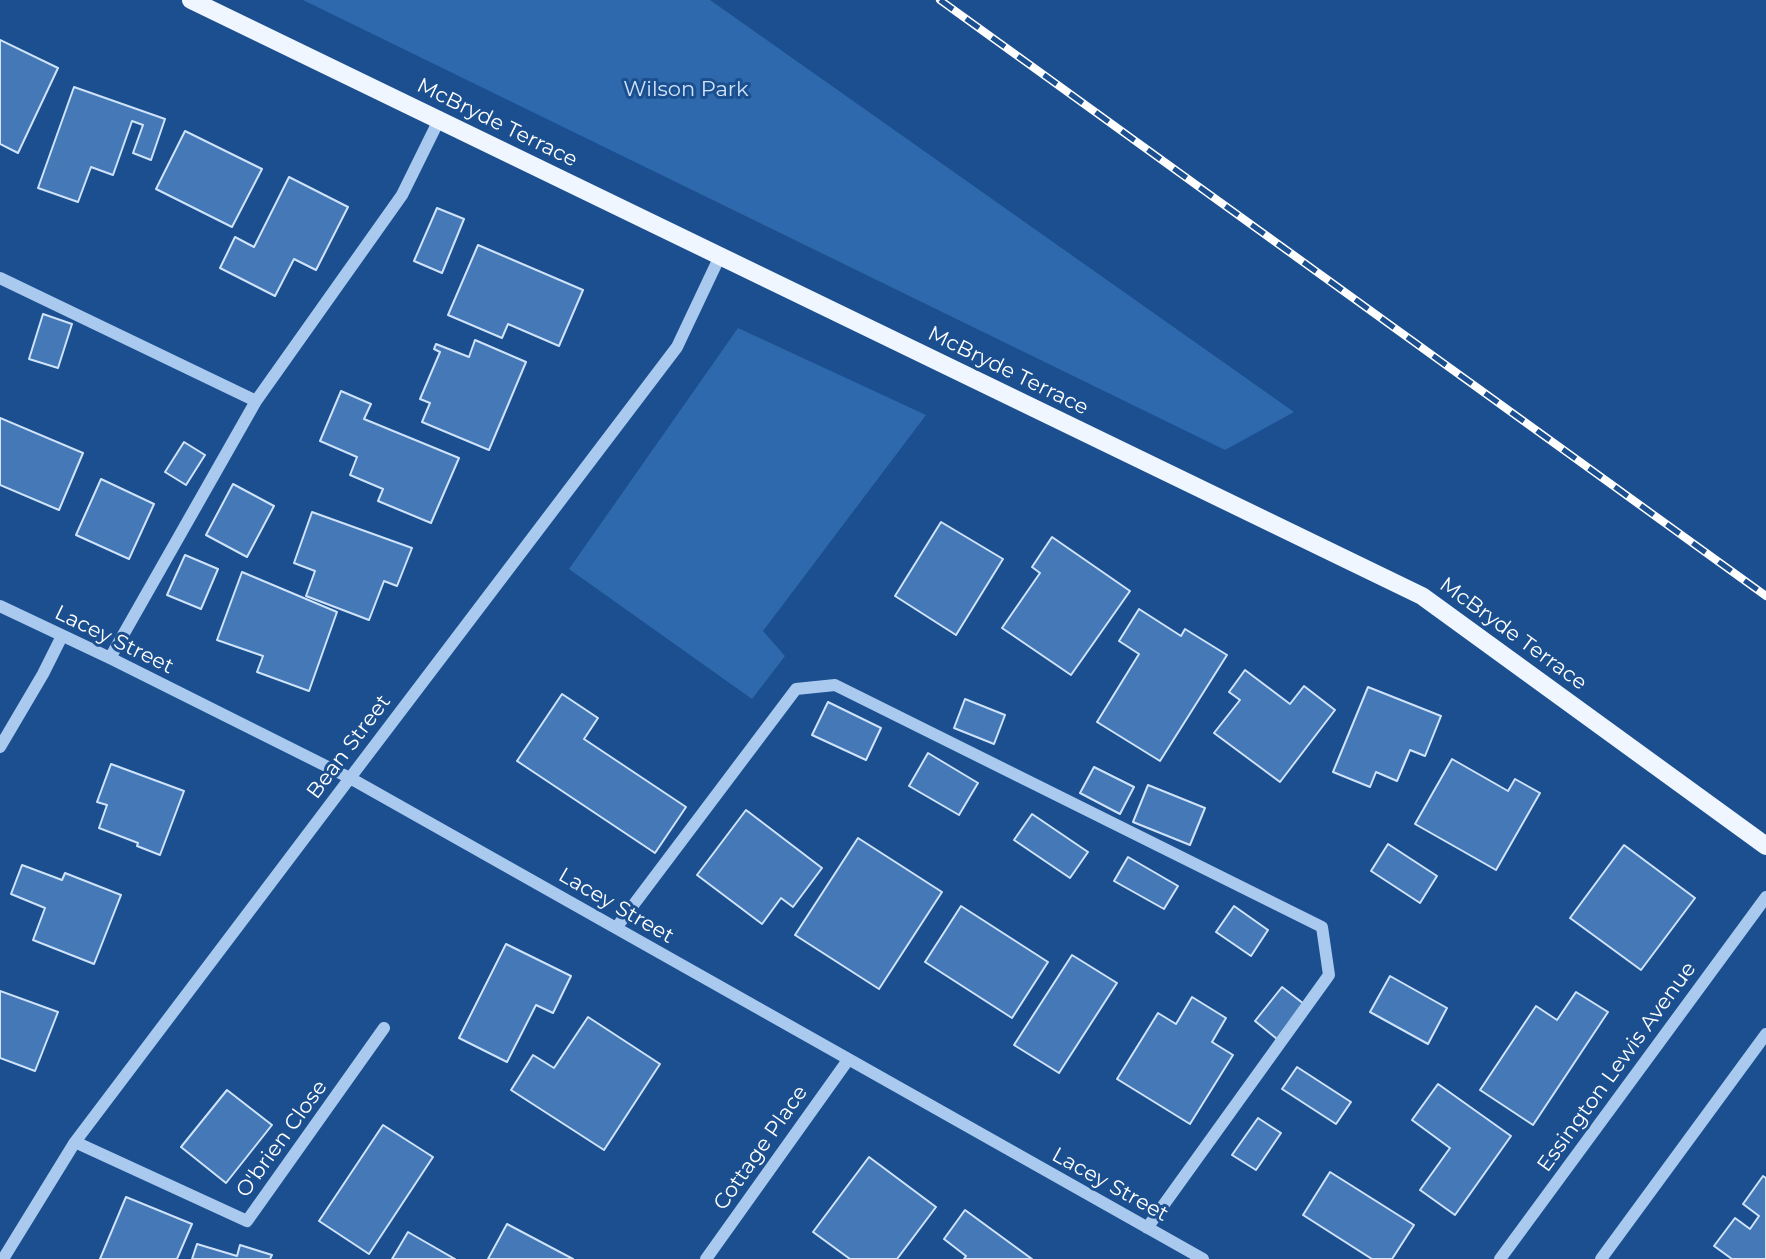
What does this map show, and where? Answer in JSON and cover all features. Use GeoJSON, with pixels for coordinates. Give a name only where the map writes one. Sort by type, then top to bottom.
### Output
{"type":"FeatureCollection","features":[{"type":"Feature","properties":{"kind":"main road","name":"McBryde Terrace"},"geometry":{"type":"LineString","coordinates":[[191,0],[1422,597],[1766,846]]}},
{"type":"Feature","properties":{"kind":"street"},"geometry":{"type":"LineString","coordinates":[[110,658],[256,401],[402,195],[439,120]]}},
{"type":"Feature","properties":{"kind":"street","name":"Bean Street"},"geometry":{"type":"LineString","coordinates":[[3,1259],[75,1142],[677,347],[720,256]]}},
{"type":"Feature","properties":{"kind":"street"},"geometry":{"type":"LineString","coordinates":[[0,278],[256,401]]}},
{"type":"Feature","properties":{"kind":"street","name":"Lacey Street"},"geometry":{"type":"LineString","coordinates":[[0,606],[349,778],[1203,1259]]}},
{"type":"Feature","properties":{"kind":"street"},"geometry":{"type":"LineString","coordinates":[[0,747],[62,636]]}},
{"type":"Feature","properties":{"kind":"street"},"geometry":{"type":"LineString","coordinates":[[616,928],[796,689],[835,685],[1322,927],[1329,975],[1147,1228]]}},
{"type":"Feature","properties":{"kind":"street","name":"Essington Lewis Avenue"},"geometry":{"type":"LineString","coordinates":[[1500,1259],[1766,897]]}},
{"type":"Feature","properties":{"kind":"street","name":"O'brien Close"},"geometry":{"type":"LineString","coordinates":[[75,1142],[247,1221],[384,1028]]}},
{"type":"Feature","properties":{"kind":"street"},"geometry":{"type":"LineString","coordinates":[[1601,1259],[1766,1034]]}},
{"type":"Feature","properties":{"kind":"street","name":"Cottage Place"},"geometry":{"type":"LineString","coordinates":[[706,1259],[848,1060]]}},
{"type":"Feature","properties":{"kind":"green space","name":"Wilson Park"},"geometry":{"type":"Polygon","coordinates":[[[303,0],[710,0],[1294,412],[1225,450],[303,0]]]}},
{"type":"Feature","properties":{"kind":"green space"},"geometry":{"type":"Polygon","coordinates":[[[738,328],[926,415],[763,631],[785,656],[752,699],[569,569],[738,328]]]}},
{"type":"Feature","properties":{"kind":"building"},"geometry":{"type":"Polygon","coordinates":[[[0,40],[58,68],[18,153],[0,144],[0,40]]]}},
{"type":"Feature","properties":{"kind":"building"},"geometry":{"type":"Polygon","coordinates":[[[74,87],[165,119],[151,160],[133,153],[143,125],[132,121],[113,175],[91,167],[78,202],[38,188],[74,87]]]}},
{"type":"Feature","properties":{"kind":"building"},"geometry":{"type":"Polygon","coordinates":[[[185,131],[262,169],[232,227],[156,189],[185,131]]]}},
{"type":"Feature","properties":{"kind":"building"},"geometry":{"type":"Polygon","coordinates":[[[289,177],[348,207],[316,270],[294,259],[275,296],[220,268],[235,237],[254,247],[289,177]]]}},
{"type":"Feature","properties":{"kind":"building"},"geometry":{"type":"Polygon","coordinates":[[[437,208],[464,219],[442,273],[414,261],[437,208]]]}},
{"type":"Feature","properties":{"kind":"building"},"geometry":{"type":"Polygon","coordinates":[[[478,245],[583,290],[559,346],[508,324],[502,338],[448,315],[478,245]]]}},
{"type":"Feature","properties":{"kind":"building"},"geometry":{"type":"Polygon","coordinates":[[[43,314],[72,324],[58,368],[29,359],[43,314]]]}},
{"type":"Feature","properties":{"kind":"building"},"geometry":{"type":"Polygon","coordinates":[[[475,340],[526,362],[489,450],[422,422],[430,403],[420,399],[440,352],[434,349],[436,344],[469,357],[475,340]]]}},
{"type":"Feature","properties":{"kind":"building"},"geometry":{"type":"Polygon","coordinates":[[[341,391],[371,404],[364,419],[459,458],[431,523],[378,501],[383,489],[350,475],[357,457],[320,441],[341,391]]]}},
{"type":"Feature","properties":{"kind":"building"},"geometry":{"type":"Polygon","coordinates":[[[0,418],[83,453],[59,510],[0,485],[0,418]]]}},
{"type":"Feature","properties":{"kind":"building"},"geometry":{"type":"Polygon","coordinates":[[[184,442],[205,455],[186,485],[165,472],[184,442]]]}},
{"type":"Feature","properties":{"kind":"building"},"geometry":{"type":"Polygon","coordinates":[[[101,479],[154,504],[129,559],[76,535],[101,479]]]}},
{"type":"Feature","properties":{"kind":"building"},"geometry":{"type":"Polygon","coordinates":[[[233,484],[274,506],[247,557],[206,535],[233,484]]]}},
{"type":"Feature","properties":{"kind":"building"},"geometry":{"type":"Polygon","coordinates":[[[312,512],[412,548],[397,586],[384,581],[369,620],[306,596],[315,571],[294,563],[312,512]]]}},
{"type":"Feature","properties":{"kind":"building"},"geometry":{"type":"Polygon","coordinates":[[[941,522],[1003,559],[956,635],[895,596],[941,522]]]}},
{"type":"Feature","properties":{"kind":"building"},"geometry":{"type":"Polygon","coordinates":[[[1052,537],[1130,591],[1071,675],[1002,628],[1040,573],[1032,567],[1052,537]]]}},
{"type":"Feature","properties":{"kind":"building"},"geometry":{"type":"Polygon","coordinates":[[[185,555],[218,569],[201,609],[167,595],[185,555]]]}},
{"type":"Feature","properties":{"kind":"building"},"geometry":{"type":"Polygon","coordinates":[[[242,572],[337,612],[309,691],[257,672],[263,656],[217,640],[242,572]]]}},
{"type":"Feature","properties":{"kind":"building"},"geometry":{"type":"Polygon","coordinates":[[[1139,609],[1181,636],[1185,629],[1227,655],[1160,761],[1097,722],[1139,654],[1119,641],[1139,609]]]}},
{"type":"Feature","properties":{"kind":"building"},"geometry":{"type":"Polygon","coordinates":[[[1245,670],[1290,704],[1304,686],[1335,710],[1280,782],[1214,733],[1240,700],[1229,692],[1245,670]]]}},
{"type":"Feature","properties":{"kind":"building"},"geometry":{"type":"Polygon","coordinates":[[[1368,687],[1441,716],[1425,756],[1410,750],[1397,781],[1376,772],[1370,787],[1333,772],[1368,687]]]}},
{"type":"Feature","properties":{"kind":"building"},"geometry":{"type":"Polygon","coordinates":[[[562,694],[598,718],[584,739],[686,807],[655,853],[517,761],[562,694]]]}},
{"type":"Feature","properties":{"kind":"building"},"geometry":{"type":"Polygon","coordinates":[[[965,699],[1005,715],[994,744],[954,728],[965,699]]]}},
{"type":"Feature","properties":{"kind":"building"},"geometry":{"type":"Polygon","coordinates":[[[828,702],[881,728],[866,760],[812,735],[828,702]]]}},
{"type":"Feature","properties":{"kind":"building"},"geometry":{"type":"Polygon","coordinates":[[[928,753],[978,783],[959,815],[909,786],[928,753]]]}},
{"type":"Feature","properties":{"kind":"building"},"geometry":{"type":"Polygon","coordinates":[[[1452,759],[1508,791],[1515,779],[1540,793],[1496,870],[1415,824],[1452,759]]]}},
{"type":"Feature","properties":{"kind":"building"},"geometry":{"type":"Polygon","coordinates":[[[111,764],[184,791],[160,855],[99,828],[107,805],[97,802],[111,764]]]}},
{"type":"Feature","properties":{"kind":"building"},"geometry":{"type":"Polygon","coordinates":[[[1094,767],[1134,787],[1120,814],[1080,793],[1094,767]]]}},
{"type":"Feature","properties":{"kind":"building"},"geometry":{"type":"Polygon","coordinates":[[[1148,785],[1205,808],[1190,845],[1133,822],[1148,785]]]}},
{"type":"Feature","properties":{"kind":"building"},"geometry":{"type":"Polygon","coordinates":[[[746,810],[822,868],[793,907],[781,898],[762,924],[697,875],[746,810]]]}},
{"type":"Feature","properties":{"kind":"building"},"geometry":{"type":"Polygon","coordinates":[[[1032,814],[1088,852],[1070,878],[1014,840],[1032,814]]]}},
{"type":"Feature","properties":{"kind":"building"},"geometry":{"type":"Polygon","coordinates":[[[858,838],[942,892],[879,989],[795,935],[858,838]]]}},
{"type":"Feature","properties":{"kind":"building"},"geometry":{"type":"Polygon","coordinates":[[[1388,844],[1437,876],[1420,903],[1371,871],[1388,844]]]}},
{"type":"Feature","properties":{"kind":"building"},"geometry":{"type":"Polygon","coordinates":[[[1624,845],[1695,898],[1641,970],[1570,918],[1624,845]]]}},
{"type":"Feature","properties":{"kind":"building"},"geometry":{"type":"Polygon","coordinates":[[[1128,857],[1178,886],[1164,909],[1114,881],[1128,857]]]}},
{"type":"Feature","properties":{"kind":"building"},"geometry":{"type":"Polygon","coordinates":[[[22,865],[62,880],[65,873],[121,895],[94,964],[33,940],[45,908],[11,894],[22,865]]]}},
{"type":"Feature","properties":{"kind":"building"},"geometry":{"type":"Polygon","coordinates":[[[961,906],[1048,962],[1012,1018],[925,962],[961,906]]]}},
{"type":"Feature","properties":{"kind":"building"},"geometry":{"type":"Polygon","coordinates":[[[1234,906],[1268,930],[1251,956],[1216,932],[1234,906]]]}},
{"type":"Feature","properties":{"kind":"building"},"geometry":{"type":"Polygon","coordinates":[[[506,944],[571,976],[553,1013],[536,1005],[507,1062],[459,1038],[506,944]]]}},
{"type":"Feature","properties":{"kind":"building"},"geometry":{"type":"Polygon","coordinates":[[[1072,955],[1117,983],[1059,1073],[1014,1045],[1072,955]]]}},
{"type":"Feature","properties":{"kind":"building"},"geometry":{"type":"Polygon","coordinates":[[[1390,976],[1447,1008],[1428,1044],[1370,1012],[1390,976]]]}},
{"type":"Feature","properties":{"kind":"building"},"geometry":{"type":"Polygon","coordinates":[[[1282,987],[1304,1004],[1277,1039],[1255,1021],[1282,987]]]}},
{"type":"Feature","properties":{"kind":"building"},"geometry":{"type":"Polygon","coordinates":[[[0,991],[58,1012],[35,1071],[0,1058],[0,991]]]}},
{"type":"Feature","properties":{"kind":"building"},"geometry":{"type":"Polygon","coordinates":[[[1576,992],[1608,1012],[1533,1125],[1480,1090],[1536,1006],[1557,1020],[1576,992]]]}},
{"type":"Feature","properties":{"kind":"building"},"geometry":{"type":"Polygon","coordinates":[[[1192,997],[1226,1018],[1212,1042],[1233,1055],[1190,1124],[1117,1079],[1158,1013],[1176,1024],[1192,997]]]}},
{"type":"Feature","properties":{"kind":"building"},"geometry":{"type":"Polygon","coordinates":[[[588,1017],[660,1064],[604,1150],[511,1090],[533,1055],[554,1068],[588,1017]]]}},
{"type":"Feature","properties":{"kind":"building"},"geometry":{"type":"Polygon","coordinates":[[[1297,1067],[1351,1102],[1336,1124],[1282,1089],[1297,1067]]]}},
{"type":"Feature","properties":{"kind":"building"},"geometry":{"type":"Polygon","coordinates":[[[1438,1084],[1511,1136],[1455,1215],[1420,1190],[1450,1148],[1412,1120],[1438,1084]]]}},
{"type":"Feature","properties":{"kind":"building"},"geometry":{"type":"Polygon","coordinates":[[[227,1090],[272,1125],[226,1183],[181,1147],[227,1090]]]}},
{"type":"Feature","properties":{"kind":"building"},"geometry":{"type":"Polygon","coordinates":[[[1258,1118],[1281,1133],[1256,1170],[1232,1155],[1258,1118]]]}},
{"type":"Feature","properties":{"kind":"building"},"geometry":{"type":"Polygon","coordinates":[[[383,1125],[433,1157],[369,1254],[319,1221],[383,1125]]]}},
{"type":"Feature","properties":{"kind":"building"},"geometry":{"type":"Polygon","coordinates":[[[869,1157],[936,1207],[897,1259],[850,1259],[813,1232],[869,1157]]]}},
{"type":"Feature","properties":{"kind":"building"},"geometry":{"type":"Polygon","coordinates":[[[1330,1172],[1414,1225],[1392,1259],[1372,1259],[1303,1215],[1330,1172]]]}},
{"type":"Feature","properties":{"kind":"building"},"geometry":{"type":"Polygon","coordinates":[[[1763,1176],[1766,1178],[1766,1259],[1732,1259],[1714,1246],[1735,1218],[1750,1229],[1759,1216],[1743,1204],[1763,1176]]]}},
{"type":"Feature","properties":{"kind":"building"},"geometry":{"type":"Polygon","coordinates":[[[126,1197],[192,1224],[177,1259],[100,1259],[126,1197]]]}},
{"type":"Feature","properties":{"kind":"building"},"geometry":{"type":"Polygon","coordinates":[[[965,1210],[1032,1259],[964,1259],[966,1256],[944,1239],[965,1210]]]}},
{"type":"Feature","properties":{"kind":"building"},"geometry":{"type":"Polygon","coordinates":[[[507,1224],[573,1259],[488,1259],[507,1224]]]}},
{"type":"Feature","properties":{"kind":"building"},"geometry":{"type":"Polygon","coordinates":[[[408,1232],[455,1259],[392,1259],[408,1232]]]}},
{"type":"Feature","properties":{"kind":"building"},"geometry":{"type":"Polygon","coordinates":[[[197,1244],[237,1256],[240,1245],[272,1255],[270,1259],[192,1259],[197,1244]]]}},
{"type":"Feature","properties":{"kind":"railway"},"geometry":{"type":"LineString","coordinates":[[940,0],[1766,596]]}}]}
